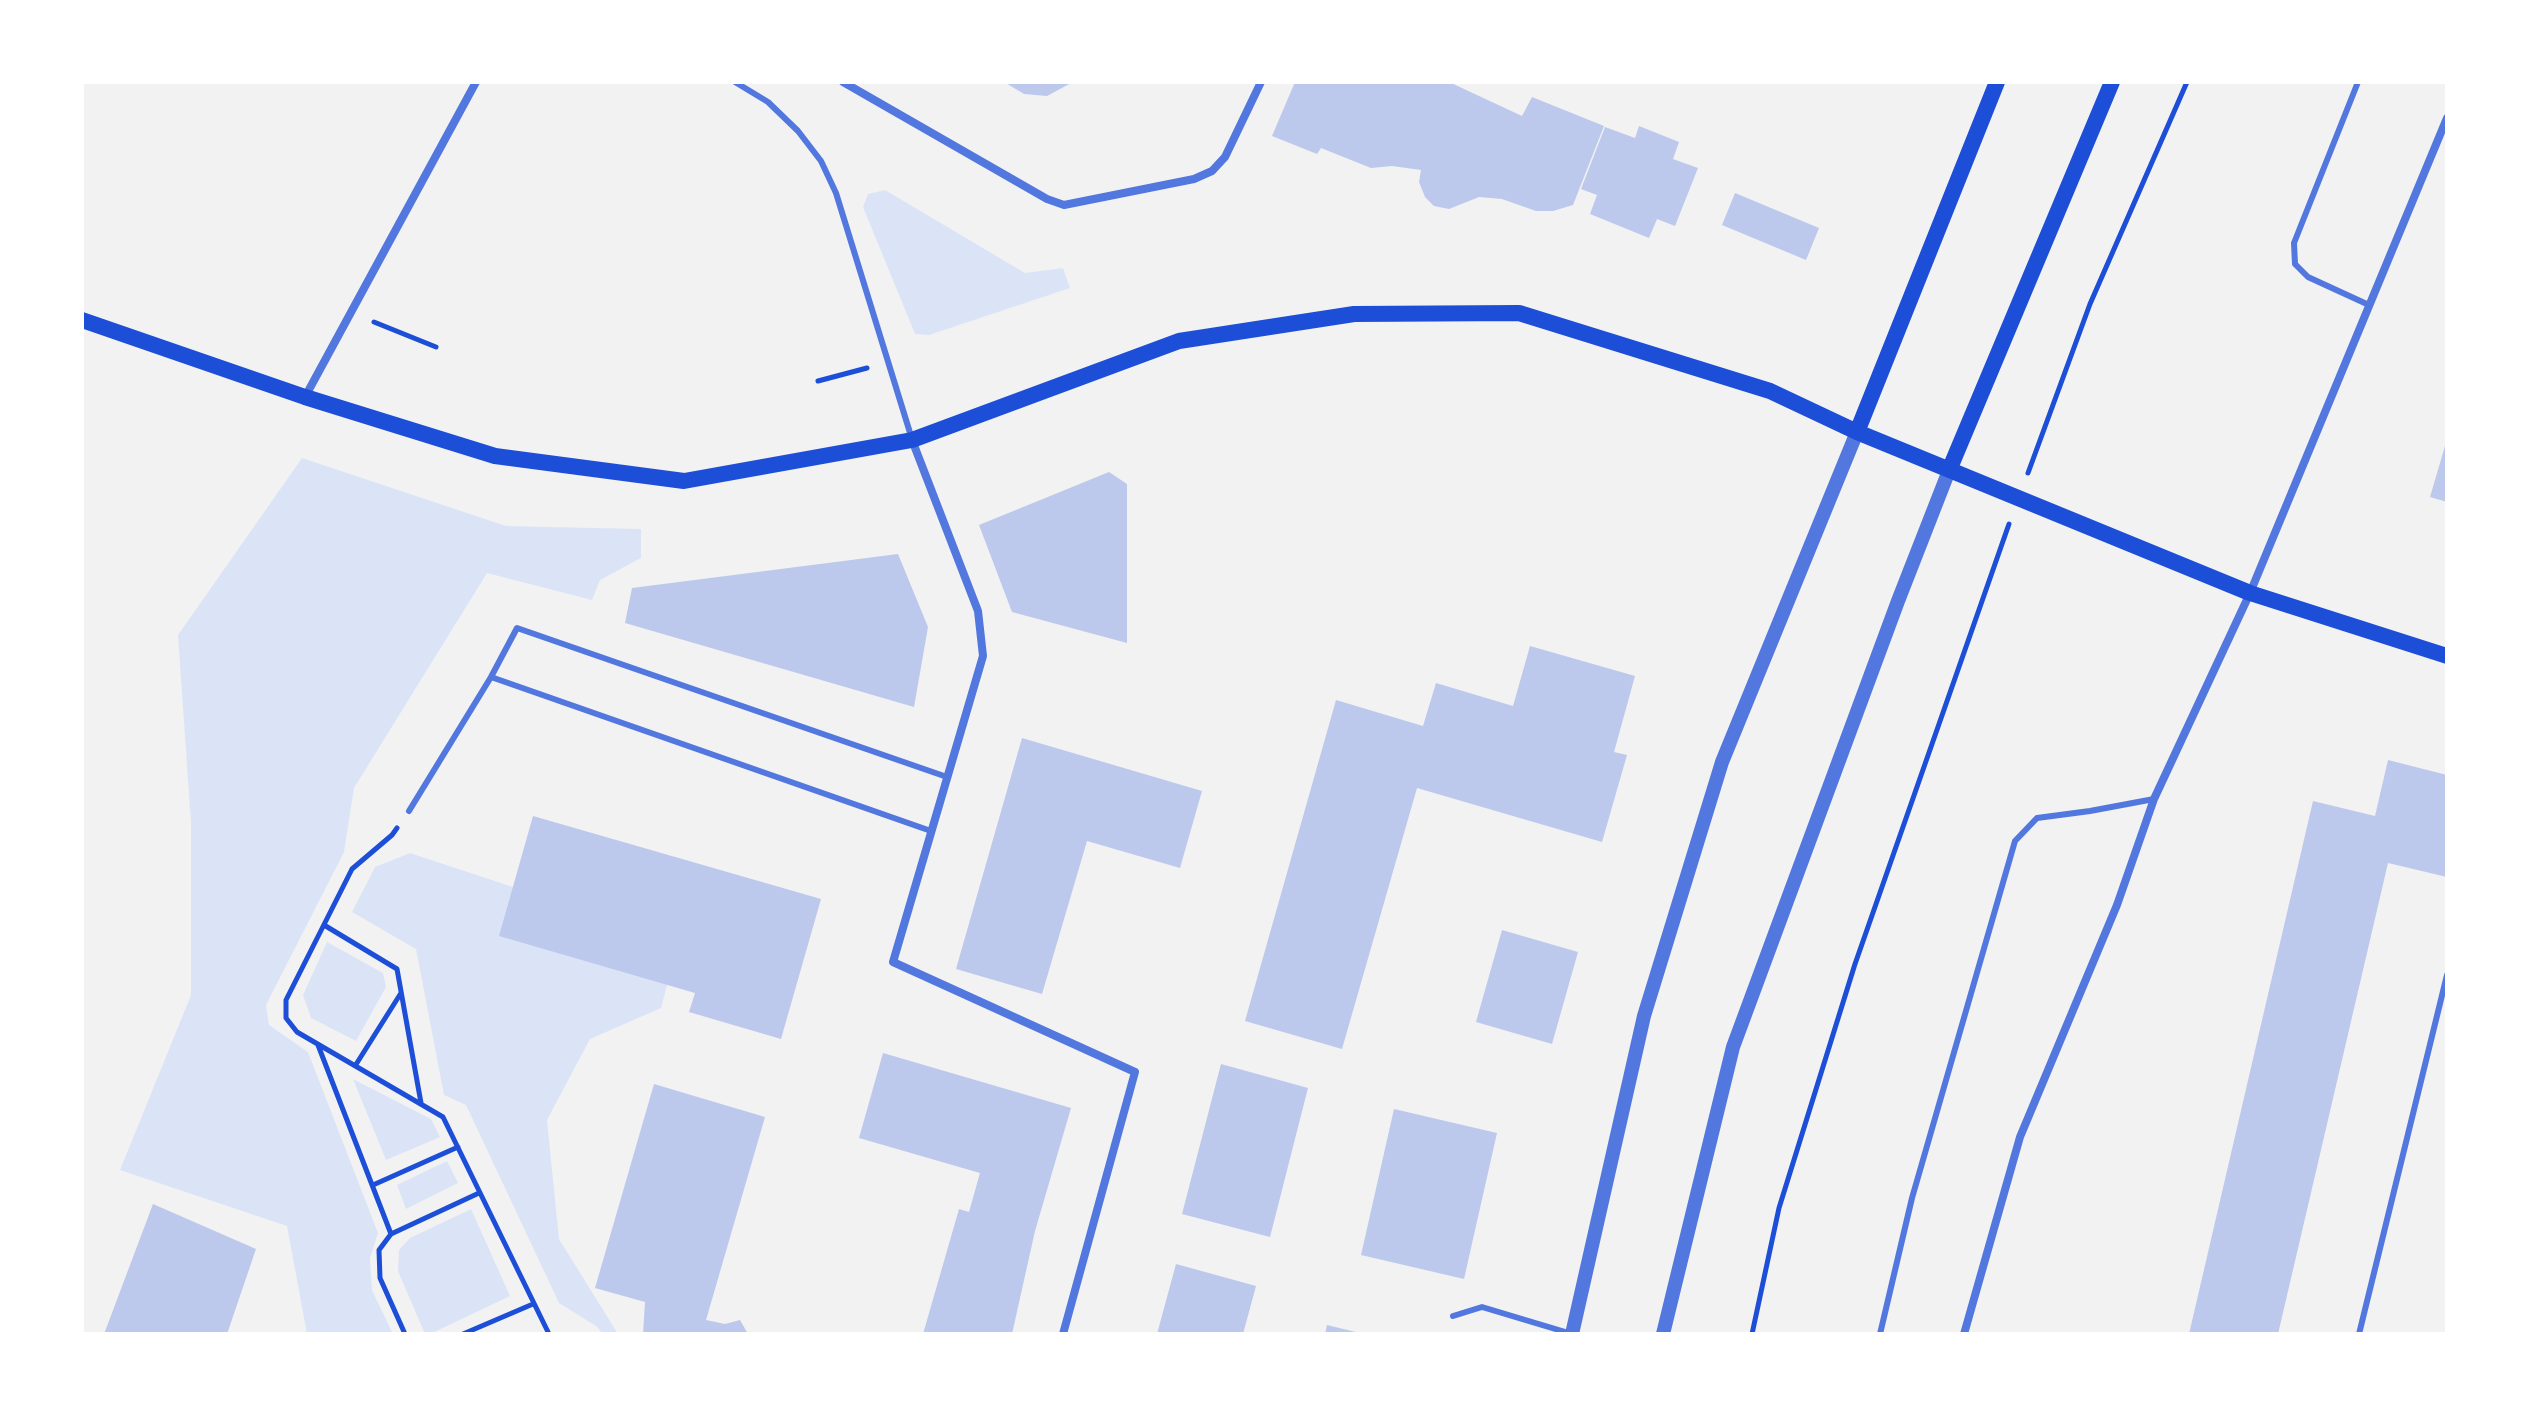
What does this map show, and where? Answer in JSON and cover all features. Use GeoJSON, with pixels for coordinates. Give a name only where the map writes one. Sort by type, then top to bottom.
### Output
{"type":"FeatureCollection","features":[{"type":"Feature","properties":{"kind":"main road"},"geometry":{"type":"LineString","coordinates":[[1857,432],[1997,82]]}},
{"type":"Feature","properties":{"kind":"main road"},"geometry":{"type":"LineString","coordinates":[[1950,468],[2112,82]]}},
{"type":"Feature","properties":{"kind":"main road"},"geometry":{"type":"LineString","coordinates":[[82,320],[305,397],[495,456],[684,481],[912,440],[1179,341],[1354,314],[1519,313],[1770,391],[1857,432],[2250,593],[2447,656]]}},
{"type":"Feature","properties":{"kind":"street"},"geometry":{"type":"LineString","coordinates":[[305,397],[476,82]]}},
{"type":"Feature","properties":{"kind":"street"},"geometry":{"type":"LineString","coordinates":[[843,82],[1047,199],[1064,205],[1194,179],[1212,171],[1225,157],[1261,82]]}},
{"type":"Feature","properties":{"kind":"street"},"geometry":{"type":"LineString","coordinates":[[1964,1334],[2020,1137],[2117,905],[2154,799],[2250,593],[2447,118]]}},
{"type":"Feature","properties":{"kind":"street"},"geometry":{"type":"LineString","coordinates":[[1572,1334],[1644,1016],[1722,762],[1857,432]]}},
{"type":"Feature","properties":{"kind":"street"},"geometry":{"type":"LineString","coordinates":[[912,440],[978,611],[983,656],[893,962],[1135,1072],[1063,1334]]}},
{"type":"Feature","properties":{"kind":"street"},"geometry":{"type":"LineString","coordinates":[[1663,1334],[1733,1047],[1950,468]]}},
{"type":"Feature","properties":{"kind":"lane"},"geometry":{"type":"LineString","coordinates":[[735,82],[768,102],[798,131],[821,161],[836,193],[912,440]]}},
{"type":"Feature","properties":{"kind":"lane"},"geometry":{"type":"LineString","coordinates":[[2358,82],[2294,243],[2295,264],[2308,277],[2369,305]]}},
{"type":"Feature","properties":{"kind":"lane"},"geometry":{"type":"LineString","coordinates":[[409,811],[491,677],[517,628],[947,777]]}},
{"type":"Feature","properties":{"kind":"lane"},"geometry":{"type":"LineString","coordinates":[[491,677],[931,831]]}},
{"type":"Feature","properties":{"kind":"lane"},"geometry":{"type":"LineString","coordinates":[[1880,1334],[1912,1198],[2015,841],[2037,818],[2154,799]]}},
{"type":"Feature","properties":{"kind":"lane"},"geometry":{"type":"LineString","coordinates":[[2359,1334],[2447,975]]}},
{"type":"Feature","properties":{"kind":"lane"},"geometry":{"type":"LineString","coordinates":[[1453,1316],[1482,1307],[1572,1334]]}},
{"type":"Feature","properties":{"kind":"path"},"geometry":{"type":"LineString","coordinates":[[1752,1334],[1779,1208],[1855,964],[2090,304],[2187,82]]}},
{"type":"Feature","properties":{"kind":"path"},"geometry":{"type":"LineString","coordinates":[[350,313],[436,347]]}},
{"type":"Feature","properties":{"kind":"path"},"geometry":{"type":"LineString","coordinates":[[818,381],[889,363]]}},
{"type":"Feature","properties":{"kind":"path"},"geometry":{"type":"LineString","coordinates":[[409,811],[392,835],[352,869],[286,1000],[286,1018],[297,1032],[443,1117],[549,1334]]}},
{"type":"Feature","properties":{"kind":"path"},"geometry":{"type":"LineString","coordinates":[[324,925],[397,969],[421,1104]]}},
{"type":"Feature","properties":{"kind":"path"},"geometry":{"type":"LineString","coordinates":[[355,1066],[401,993]]}},
{"type":"Feature","properties":{"kind":"path"},"geometry":{"type":"LineString","coordinates":[[318,1044],[391,1234]]}},
{"type":"Feature","properties":{"kind":"path"},"geometry":{"type":"LineString","coordinates":[[373,1185],[458,1147]]}},
{"type":"Feature","properties":{"kind":"path"},"geometry":{"type":"LineString","coordinates":[[405,1334],[380,1278],[379,1250],[391,1234],[479,1193]]}},
{"type":"Feature","properties":{"kind":"path"},"geometry":{"type":"LineString","coordinates":[[463,1334],[533,1304]]}},
{"type":"Feature","properties":{"kind":"shaded area"},"geometry":{"type":"Polygon","coordinates":[[[885,190],[1025,273],[1063,268],[1070,288],[929,335],[915,334],[863,207],[868,194],[885,190]]]}},
{"type":"Feature","properties":{"kind":"shaded area"},"geometry":{"type":"Polygon","coordinates":[[[302,458],[506,526],[641,529],[641,558],[600,580],[592,600],[487,573],[354,788],[344,852],[266,1005],[269,1025],[308,1052],[378,1233],[370,1258],[372,1290],[393,1334],[307,1334],[287,1226],[120,1170],[191,995],[191,823],[178,635],[302,458]]]}},
{"type":"Feature","properties":{"kind":"shaded area"},"geometry":{"type":"Polygon","coordinates":[[[410,853],[513,887],[667,985],[661,1008],[590,1039],[547,1120],[559,1239],[618,1334],[603,1334],[596,1326],[559,1303],[466,1105],[444,1095],[416,949],[352,912],[375,867],[410,853]]]}},
{"type":"Feature","properties":{"kind":"shaded area"},"geometry":{"type":"Polygon","coordinates":[[[327,942],[383,973],[386,987],[356,1041],[311,1018],[303,995],[327,942]]]}},
{"type":"Feature","properties":{"kind":"shaded area"},"geometry":{"type":"Polygon","coordinates":[[[353,1079],[431,1119],[440,1137],[386,1160],[353,1079]]]}},
{"type":"Feature","properties":{"kind":"shaded area"},"geometry":{"type":"Polygon","coordinates":[[[447,1161],[458,1183],[406,1209],[397,1185],[447,1161]]]}},
{"type":"Feature","properties":{"kind":"shaded area"},"geometry":{"type":"Polygon","coordinates":[[[471,1209],[510,1296],[425,1334],[398,1271],[399,1250],[410,1238],[471,1209]]]}},
{"type":"Feature","properties":{"kind":"building"},"geometry":{"type":"Polygon","coordinates":[[[1004,82],[1073,82],[1047,96],[1024,94],[1004,82]]]}},
{"type":"Feature","properties":{"kind":"building"},"geometry":{"type":"Polygon","coordinates":[[[1295,82],[1449,82],[1522,116],[1532,97],[1604,126],[1573,205],[1553,211],[1536,211],[1502,199],[1479,197],[1449,209],[1434,206],[1425,197],[1419,182],[1421,170],[1392,166],[1371,168],[1321,148],[1317,154],[1272,136],[1295,82]]]}},
{"type":"Feature","properties":{"kind":"building"},"geometry":{"type":"Polygon","coordinates":[[[1639,126],[1679,142],[1673,159],[1698,168],[1675,226],[1657,219],[1649,238],[1590,214],[1597,195],[1581,189],[1605,127],[1635,138],[1639,126]]]}},
{"type":"Feature","properties":{"kind":"building"},"geometry":{"type":"Polygon","coordinates":[[[1735,193],[1819,228],[1806,260],[1722,225],[1735,193]]]}},
{"type":"Feature","properties":{"kind":"building"},"geometry":{"type":"Polygon","coordinates":[[[2447,439],[2447,502],[2430,497],[2447,439]]]}},
{"type":"Feature","properties":{"kind":"building"},"geometry":{"type":"Polygon","coordinates":[[[1109,472],[1127,484],[1127,643],[1012,612],[979,525],[1109,472]]]}},
{"type":"Feature","properties":{"kind":"building"},"geometry":{"type":"Polygon","coordinates":[[[898,554],[928,627],[914,707],[625,623],[632,588],[898,554]]]}},
{"type":"Feature","properties":{"kind":"building"},"geometry":{"type":"Polygon","coordinates":[[[1530,646],[1635,676],[1614,752],[1627,755],[1602,842],[1417,788],[1342,1049],[1245,1021],[1336,700],[1423,726],[1436,683],[1513,706],[1530,646]]]}},
{"type":"Feature","properties":{"kind":"building"},"geometry":{"type":"Polygon","coordinates":[[[1022,738],[1202,791],[1180,868],[1087,841],[1042,994],[956,969],[1022,738]]]}},
{"type":"Feature","properties":{"kind":"building"},"geometry":{"type":"Polygon","coordinates":[[[2388,760],[2447,775],[2447,877],[2388,863],[2278,1334],[2189,1334],[2313,801],[2375,816],[2388,760]]]}},
{"type":"Feature","properties":{"kind":"building"},"geometry":{"type":"Polygon","coordinates":[[[533,816],[821,899],[781,1039],[689,1012],[695,993],[499,936],[533,816]]]}},
{"type":"Feature","properties":{"kind":"building"},"geometry":{"type":"Polygon","coordinates":[[[1502,930],[1578,952],[1552,1044],[1476,1022],[1502,930]]]}},
{"type":"Feature","properties":{"kind":"building"},"geometry":{"type":"Polygon","coordinates":[[[883,1053],[1071,1108],[1035,1231],[1012,1334],[923,1334],[959,1209],[969,1212],[980,1173],[859,1138],[883,1053]]]}},
{"type":"Feature","properties":{"kind":"building"},"geometry":{"type":"Polygon","coordinates":[[[1221,1064],[1308,1088],[1270,1237],[1182,1214],[1221,1064]]]}},
{"type":"Feature","properties":{"kind":"building"},"geometry":{"type":"Polygon","coordinates":[[[654,1084],[765,1117],[706,1320],[725,1324],[740,1320],[748,1334],[643,1334],[645,1302],[595,1288],[654,1084]]]}},
{"type":"Feature","properties":{"kind":"building"},"geometry":{"type":"Polygon","coordinates":[[[1394,1109],[1497,1133],[1464,1279],[1361,1255],[1394,1109]]]}},
{"type":"Feature","properties":{"kind":"building"},"geometry":{"type":"Polygon","coordinates":[[[153,1204],[256,1249],[227,1334],[104,1334],[153,1204]]]}},
{"type":"Feature","properties":{"kind":"building"},"geometry":{"type":"Polygon","coordinates":[[[1176,1264],[1256,1286],[1243,1334],[1157,1334],[1176,1264]]]}},
{"type":"Feature","properties":{"kind":"building"},"geometry":{"type":"Polygon","coordinates":[[[1327,1325],[1360,1333],[1360,1334],[1325,1334],[1327,1325]]]}}]}
